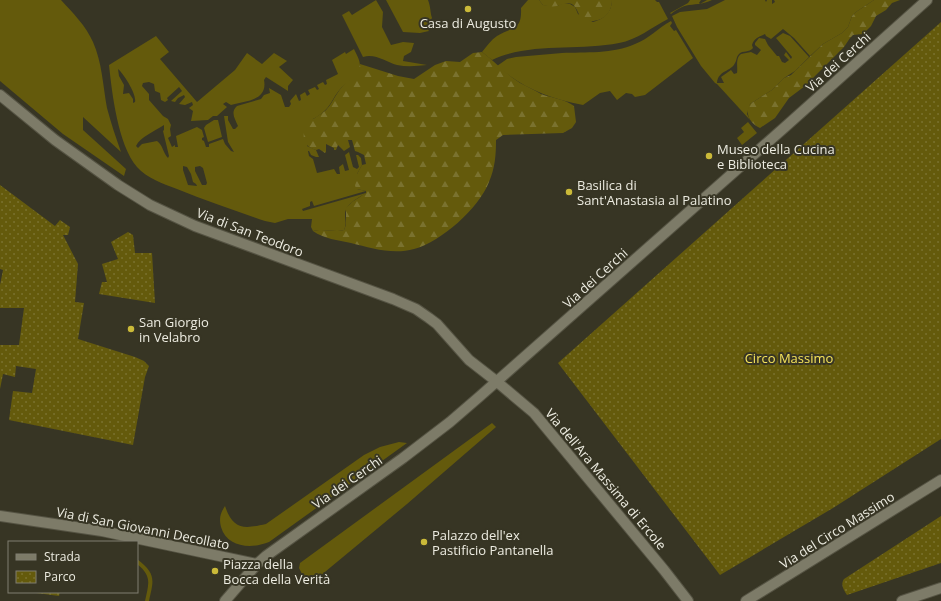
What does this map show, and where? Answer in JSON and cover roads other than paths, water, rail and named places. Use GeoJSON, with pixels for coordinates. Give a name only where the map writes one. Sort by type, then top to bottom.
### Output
{"type":"FeatureCollection","features":[{"type":"Feature","properties":{"kind":"street","name":"Via dei Cerchi"},"geometry":{"type":"LineString","coordinates":[[257,564],[424,443],[479,397],[595,296],[927,0]]}},
{"type":"Feature","properties":{"kind":"street","name":"Via di San Teodoro"},"geometry":{"type":"LineString","coordinates":[[0,95],[55,140],[118,185],[150,205],[195,226],[393,299],[416,309],[437,324],[469,360],[496,381]]}},
{"type":"Feature","properties":{"kind":"street","name":"Via dell'Ara Massima di Ercole"},"geometry":{"type":"LineString","coordinates":[[496,381],[534,413],[688,601]]}},
{"type":"Feature","properties":{"kind":"street","name":"Via del Circo Massimo"},"geometry":{"type":"LineString","coordinates":[[746,601],[941,480]]}},
{"type":"Feature","properties":{"kind":"street","name":"Via di San Giovanni Decollato"},"geometry":{"type":"LineString","coordinates":[[0,516],[102,531],[257,564]]}},
{"type":"Feature","properties":{"kind":"street"},"geometry":{"type":"LineString","coordinates":[[225,601],[257,564]]}},
{"type":"Feature","properties":{"kind":"street"},"geometry":{"type":"LineString","coordinates":[[902,601],[941,588]]}},
{"type":"Feature","properties":{"kind":"place","name":"Casa di Augusto"},"geometry":{"type":"Point","coordinates":[468,9]}},
{"type":"Feature","properties":{"kind":"place","name":"Museo della Cucina e Biblioteca"},"geometry":{"type":"Point","coordinates":[709,156]}},
{"type":"Feature","properties":{"kind":"place","name":"Basilica di Sant'Anastasia al Palatino"},"geometry":{"type":"Point","coordinates":[569,192]}},
{"type":"Feature","properties":{"kind":"place","name":"San Giorgio in Velabro"},"geometry":{"type":"Point","coordinates":[131,329]}},
{"type":"Feature","properties":{"kind":"place","name":"Palazzo dell'ex Pastificio Pantanella"},"geometry":{"type":"Point","coordinates":[424,542]}},
{"type":"Feature","properties":{"kind":"place","name":"Piazza della Bocca della Verità"},"geometry":{"type":"Point","coordinates":[215,571]}},
{"type":"Feature","properties":{"kind":"park label","name":"Circo Massimo"},"geometry":{"type":"Point","coordinates":[789,358]}}]}
